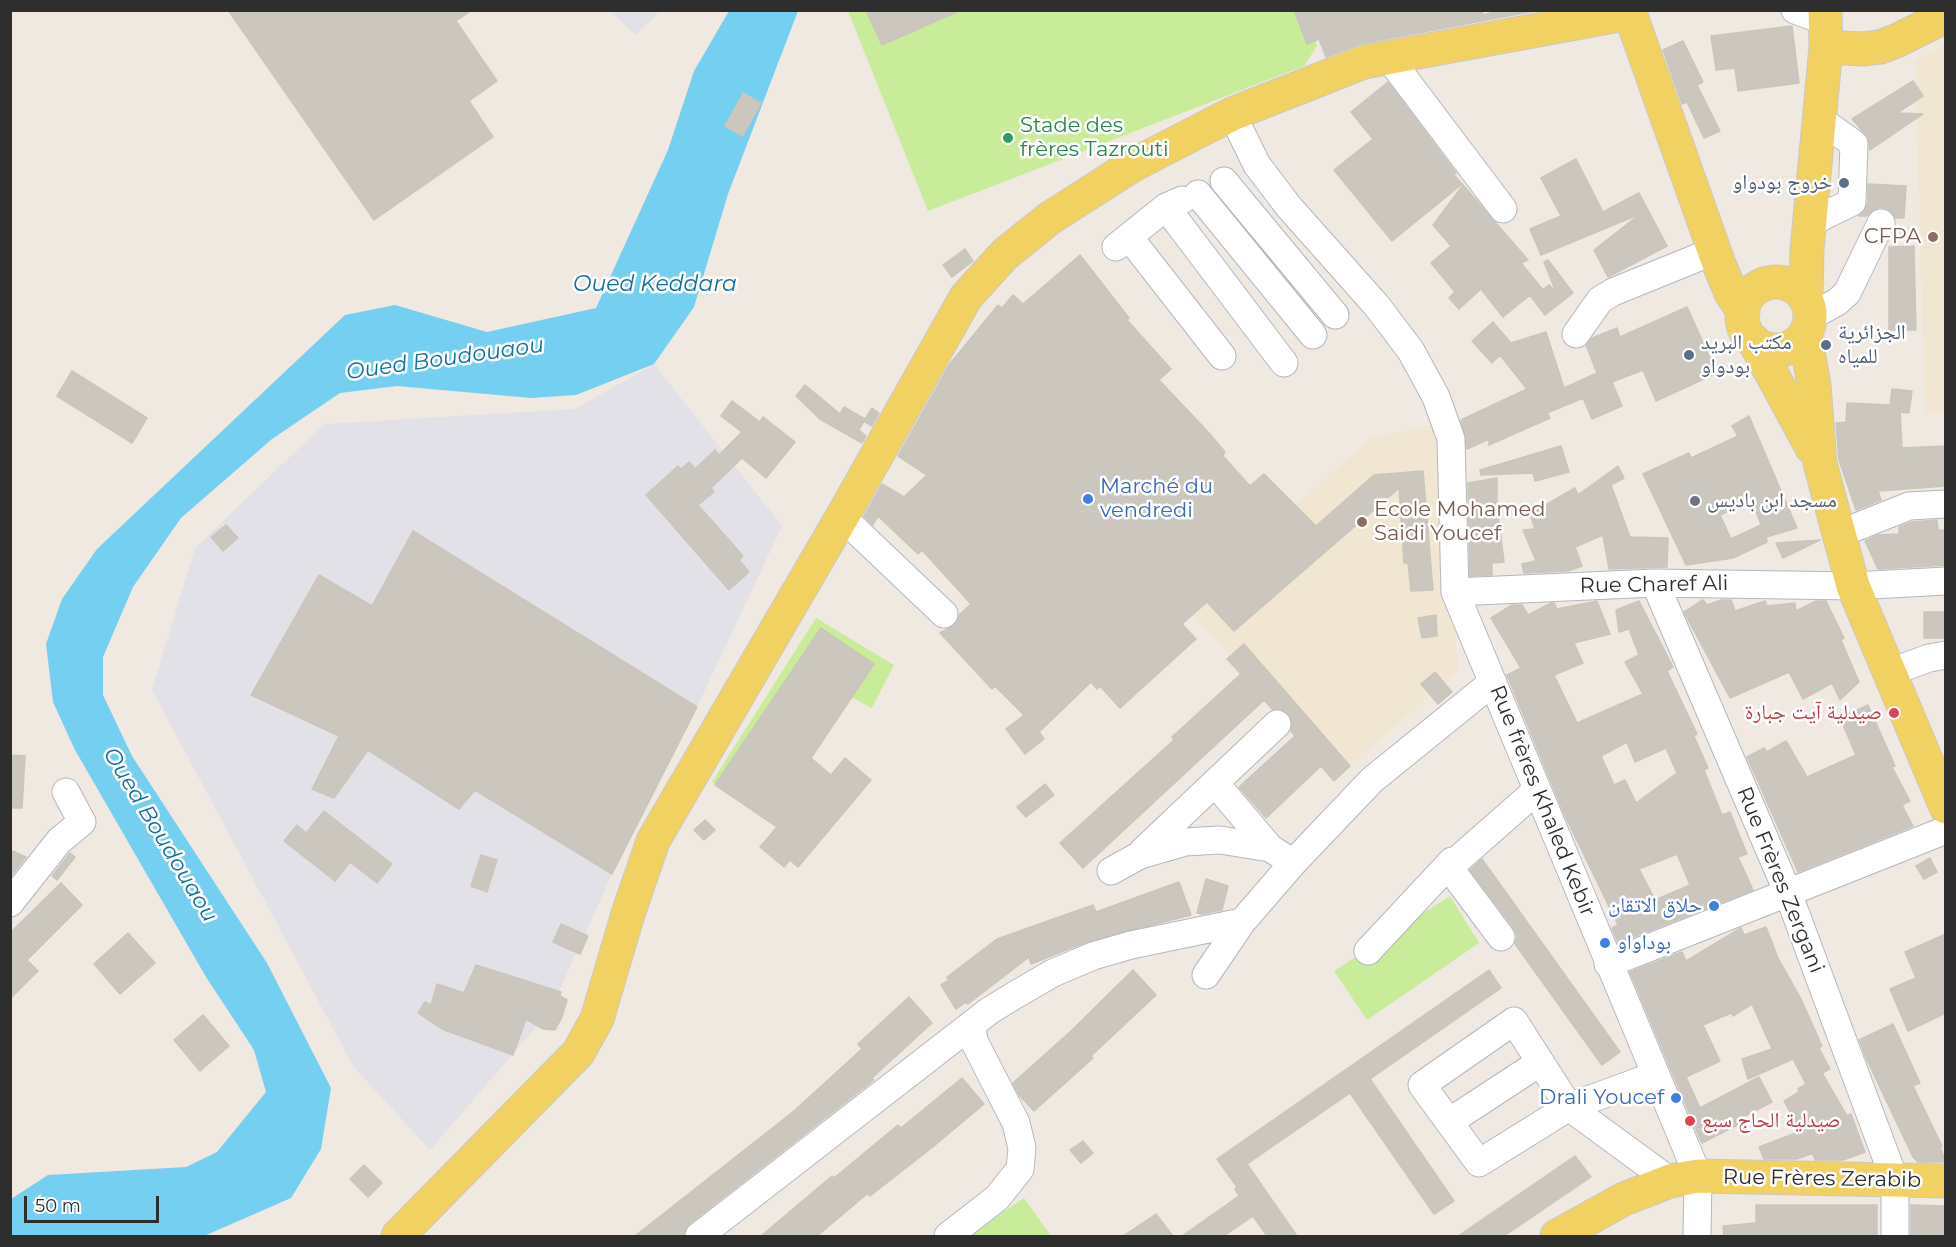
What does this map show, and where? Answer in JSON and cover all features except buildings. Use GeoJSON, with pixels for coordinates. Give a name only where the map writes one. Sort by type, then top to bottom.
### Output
{"type":"FeatureCollection","features":[{"type":"Feature","properties":{"kind":"main road"},"geometry":{"type":"LineString","coordinates":[[398,1236],[578,1053],[597,1019],[628,914],[654,841],[842,518],[966,297],[1005,254],[1050,218],[1133,165],[1232,114],[1364,62],[1633,11],[1717,258],[1736,278],[1784,305],[1814,386],[1820,463],[1853,586],[1946,807]]}},
{"type":"Feature","properties":{"kind":"main road"},"geometry":{"type":"LineString","coordinates":[[1818,22],[1862,49],[1896,41],[1946,16]]}},
{"type":"Feature","properties":{"kind":"main road"},"geometry":{"type":"LineString","coordinates":[[1754,342],[1762,347],[1781,350],[1790,347],[1784,305],[1808,237],[1818,118],[1818,22]]}},
{"type":"Feature","properties":{"kind":"main road"},"geometry":{"type":"LineString","coordinates":[[1784,305],[1744,328],[1798,418],[1820,463]]}},
{"type":"Feature","properties":{"kind":"main road"},"geometry":{"type":"LineString","coordinates":[[1557,1236],[1624,1199],[1684,1179]]}},
{"type":"Feature","properties":{"kind":"main road","name":"Rue Frères Zerabib"},"geometry":{"type":"LineString","coordinates":[[1684,1179],[1946,1181]]}},
{"type":"Feature","properties":{"kind":"street"},"geometry":{"type":"LineString","coordinates":[[1389,58],[1503,209]]}},
{"type":"Feature","properties":{"kind":"street"},"geometry":{"type":"LineString","coordinates":[[1232,114],[1257,165],[1289,207],[1377,306],[1411,351],[1436,397],[1451,439],[1455,592]]}},
{"type":"Feature","properties":{"kind":"street"},"geometry":{"type":"LineString","coordinates":[[1222,356],[1123,242],[1166,207],[1257,165]]}},
{"type":"Feature","properties":{"kind":"street"},"geometry":{"type":"LineString","coordinates":[[1224,181],[1335,315]]}},
{"type":"Feature","properties":{"kind":"street"},"geometry":{"type":"LineString","coordinates":[[1198,194],[1313,335]]}},
{"type":"Feature","properties":{"kind":"street"},"geometry":{"type":"LineString","coordinates":[[1166,207],[1284,363]]}},
{"type":"Feature","properties":{"kind":"street"},"geometry":{"type":"LineString","coordinates":[[1784,305],[1837,302],[1847,293],[1881,223]]}},
{"type":"Feature","properties":{"kind":"street"},"geometry":{"type":"LineString","coordinates":[[1576,334],[1600,300],[1612,292],[1717,258]]}},
{"type":"Feature","properties":{"kind":"street"},"geometry":{"type":"LineString","coordinates":[[1839,534],[1909,506],[1946,504]]}},
{"type":"Feature","properties":{"kind":"street"},"geometry":{"type":"LineString","coordinates":[[842,518],[944,614]]}},
{"type":"Feature","properties":{"kind":"street","name":"Rue Charef Ali"},"geometry":{"type":"LineString","coordinates":[[1455,592],[1655,583],[1853,586],[1946,581]]}},
{"type":"Feature","properties":{"kind":"street","name":"Rue Frères Zergani"},"geometry":{"type":"LineString","coordinates":[[1655,583],[1788,893],[1895,1181]]}},
{"type":"Feature","properties":{"kind":"street","name":"Rue frères Khaled Kebir"},"geometry":{"type":"LineString","coordinates":[[1455,592],[1608,964],[1656,1074],[1684,1179]]}},
{"type":"Feature","properties":{"kind":"street"},"geometry":{"type":"LineString","coordinates":[[1891,672],[1929,658],[1946,655]]}},
{"type":"Feature","properties":{"kind":"street"},"geometry":{"type":"LineString","coordinates":[[1206,975],[1242,922],[1293,862],[1372,780],[1493,682]]}},
{"type":"Feature","properties":{"kind":"street"},"geometry":{"type":"LineString","coordinates":[[1111,872],[1140,855],[1277,724]]}},
{"type":"Feature","properties":{"kind":"street"},"geometry":{"type":"LineString","coordinates":[[1215,783],[1270,848],[1293,862]]}},
{"type":"Feature","properties":{"kind":"street"},"geometry":{"type":"LineString","coordinates":[[1368,951],[1452,861],[1454,863],[1537,790]]}},
{"type":"Feature","properties":{"kind":"street"},"geometry":{"type":"LineString","coordinates":[[10,903],[59,841],[82,822],[66,792]]}},
{"type":"Feature","properties":{"kind":"street"},"geometry":{"type":"LineString","coordinates":[[1608,964],[1946,830]]}},
{"type":"Feature","properties":{"kind":"street"},"geometry":{"type":"LineString","coordinates":[[1140,855],[1185,842],[1220,840],[1270,848]]}},
{"type":"Feature","properties":{"kind":"street"},"geometry":{"type":"LineString","coordinates":[[1454,863],[1454,874],[1501,937]]}},
{"type":"Feature","properties":{"kind":"street"},"geometry":{"type":"LineString","coordinates":[[699,1236],[989,1011],[1034,984],[1093,956],[1204,928],[1242,922]]}},
{"type":"Feature","properties":{"kind":"street"},"geometry":{"type":"LineString","coordinates":[[1656,1074],[1569,1107],[1479,1163],[1422,1085],[1514,1020],[1539,1063],[1569,1107],[1684,1179],[1697,1236]]}},
{"type":"Feature","properties":{"kind":"street"},"geometry":{"type":"LineString","coordinates":[[948,1236],[997,1198],[1020,1169],[1022,1148],[1017,1123],[979,1050],[972,1026]]}},
{"type":"Feature","properties":{"kind":"street"},"geometry":{"type":"LineString","coordinates":[[1449,1122],[1539,1063]]}},
{"type":"Feature","properties":{"kind":"street"},"geometry":{"type":"LineString","coordinates":[[1895,1181],[1895,1236]]}},
{"type":"Feature","properties":{"kind":"shaded area"},"geometry":{"type":"Polygon","coordinates":[[[611,11],[661,11],[635,35],[611,11]]]}},
{"type":"Feature","properties":{"kind":"shaded area","name":"CFPA"},"geometry":{"type":"Polygon","coordinates":[[[1945,45],[1945,413],[1925,413],[1915,61],[1945,45]]]}},
{"type":"Feature","properties":{"kind":"shaded area"},"geometry":{"type":"Polygon","coordinates":[[[654,364],[782,526],[697,707],[623,832],[612,874],[550,1011],[430,1150],[353,1066],[152,690],[195,548],[324,424],[575,409],[654,364]]]}},
{"type":"Feature","properties":{"kind":"shaded area","name":"Ecole Mohamed Saidi Youcef"},"geometry":{"type":"Polygon","coordinates":[[[1439,423],[1458,671],[1338,776],[1185,605],[1370,439],[1439,423]]]}},
{"type":"Feature","properties":{"kind":"green space","name":"Stade des frères Tazrouti"},"geometry":{"type":"Polygon","coordinates":[[[848,11],[1305,11],[1317,46],[1304,66],[928,211],[848,11]]]}},
{"type":"Feature","properties":{"kind":"green space"},"geometry":{"type":"Polygon","coordinates":[[[816,618],[894,665],[872,708],[830,686],[762,810],[712,782],[816,618]]]}},
{"type":"Feature","properties":{"kind":"green space"},"geometry":{"type":"Polygon","coordinates":[[[1450,896],[1479,943],[1367,1020],[1334,971],[1450,896]]]}},
{"type":"Feature","properties":{"kind":"green space"},"geometry":{"type":"Polygon","coordinates":[[[1024,1198],[1051,1236],[968,1236],[1024,1198]]]}},
{"type":"Feature","properties":{"kind":"water","name":"Oued Keddara"},"geometry":{"type":"Polygon","coordinates":[[[729,11],[798,11],[728,194],[694,307],[654,364],[576,395],[531,398],[397,386],[340,393],[272,439],[181,518],[133,587],[103,657],[103,695],[132,756],[267,963],[331,1088],[321,1149],[291,1198],[204,1236],[11,1236],[11,1199],[48,1175],[186,1167],[217,1152],[266,1092],[254,1050],[206,977],[75,750],[53,702],[46,644],[62,599],[97,549],[345,315],[395,305],[487,332],[596,308],[668,150],[694,71],[729,11]]]}},
{"type":"Feature","properties":{"kind":"place","name":"Stade des frères Tazrouti"},"geometry":{"type":"Point","coordinates":[1008,138]}},
{"type":"Feature","properties":{"kind":"place","name":"خروج بودواو"},"geometry":{"type":"Point","coordinates":[1844,183]}},
{"type":"Feature","properties":{"kind":"place","name":"CFPA"},"geometry":{"type":"Point","coordinates":[1933,237]}},
{"type":"Feature","properties":{"kind":"place","name":"الجزائرية للمياه"},"geometry":{"type":"Point","coordinates":[1826,345]}},
{"type":"Feature","properties":{"kind":"place","name":"مكتب البريد بودواو"},"geometry":{"type":"Point","coordinates":[1689,355]}},
{"type":"Feature","properties":{"kind":"place","name":"Marché du vendredi"},"geometry":{"type":"Point","coordinates":[1088,499]}},
{"type":"Feature","properties":{"kind":"place","name":"مسجد ابن باديس"},"geometry":{"type":"Point","coordinates":[1695,501]}},
{"type":"Feature","properties":{"kind":"place","name":"Ecole Mohamed Saidi Youcef"},"geometry":{"type":"Point","coordinates":[1362,522]}},
{"type":"Feature","properties":{"kind":"place","name":"صيدلية آيت جبارة"},"geometry":{"type":"Point","coordinates":[1894,713]}},
{"type":"Feature","properties":{"kind":"place","name":"حلاق الاتقان"},"geometry":{"type":"Point","coordinates":[1714,906]}},
{"type":"Feature","properties":{"kind":"place","name":"بوداواو"},"geometry":{"type":"Point","coordinates":[1605,943]}},
{"type":"Feature","properties":{"kind":"place","name":"Drali Youcef"},"geometry":{"type":"Point","coordinates":[1676,1098]}},
{"type":"Feature","properties":{"kind":"place","name":"صيدلية الحاج سبع"},"geometry":{"type":"Point","coordinates":[1690,1121]}},
{"type":"Feature","properties":{"kind":"water label","name":"Oued Boudouaou"},"geometry":{"type":"Point","coordinates":[445,359]}},
{"type":"Feature","properties":{"kind":"water label","name":"Oued Boudouaou"},"geometry":{"type":"Point","coordinates":[160,835]}}]}
